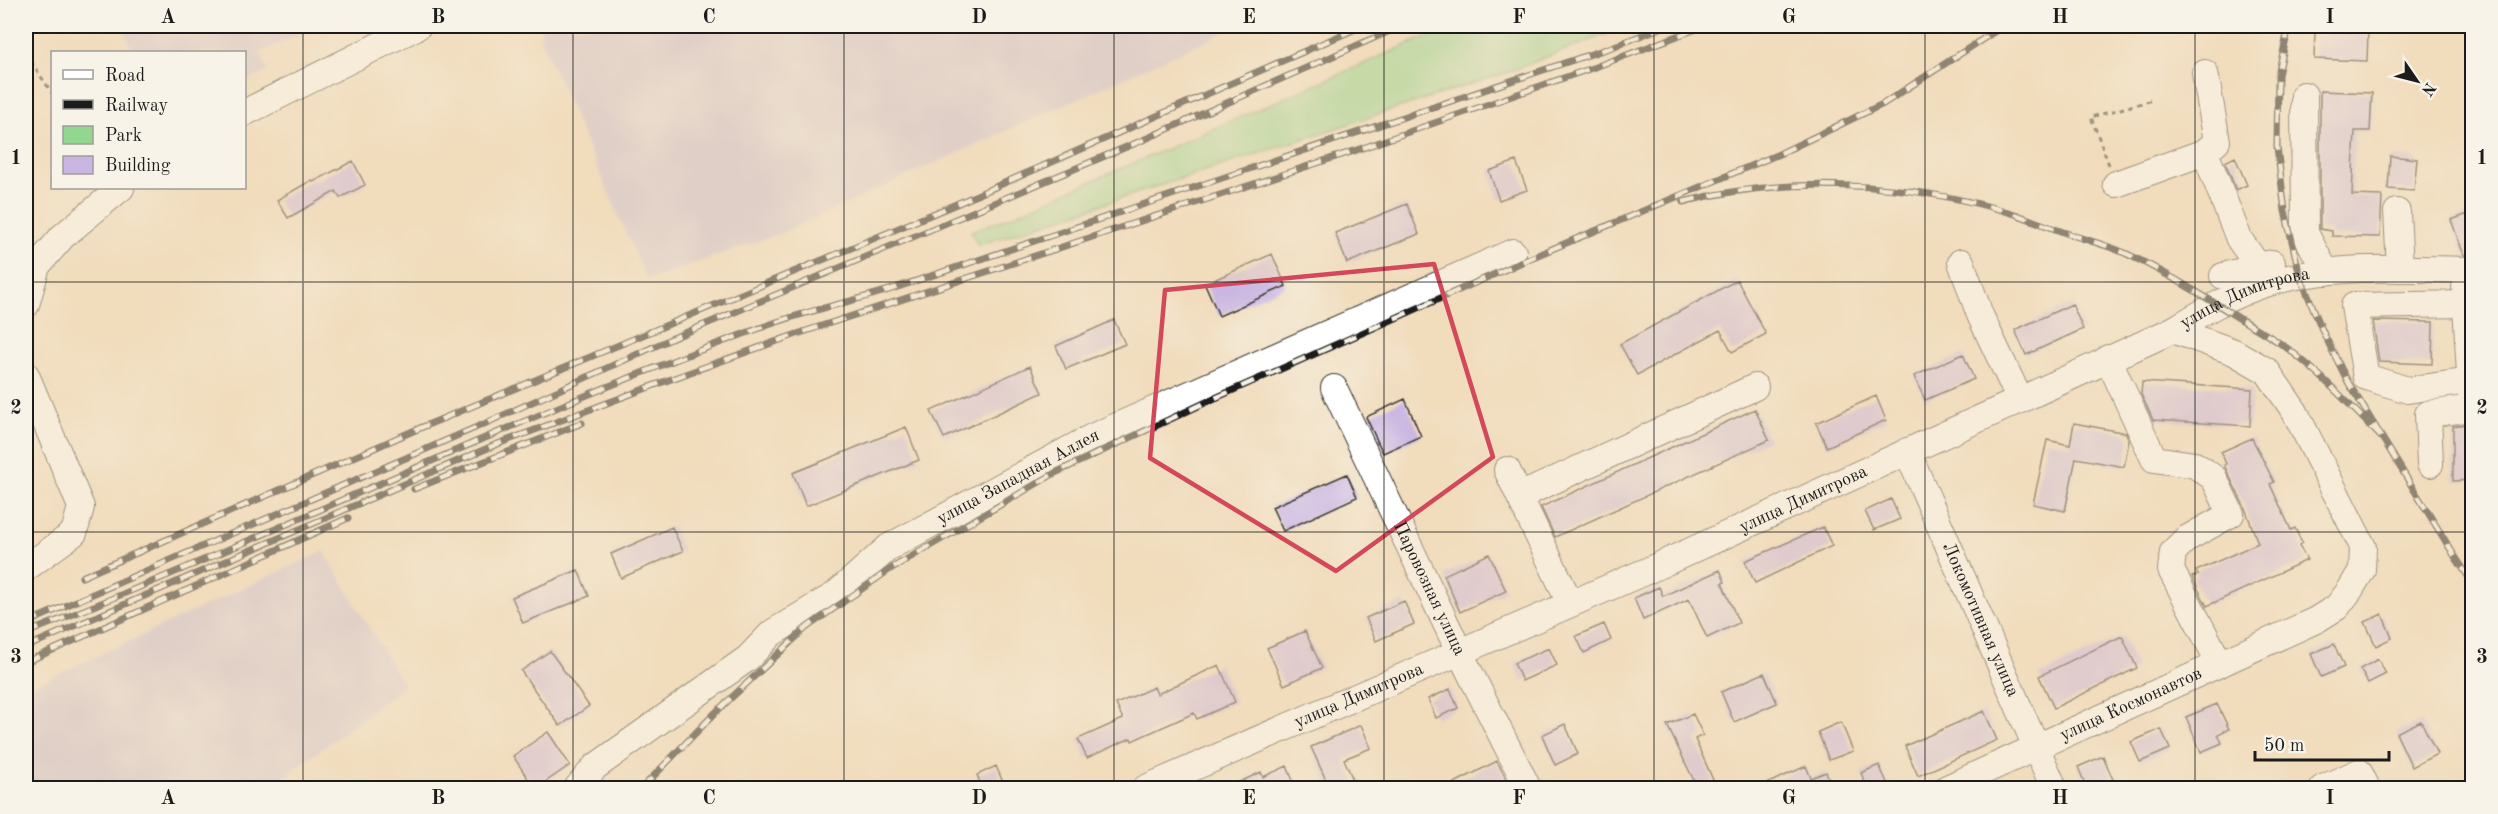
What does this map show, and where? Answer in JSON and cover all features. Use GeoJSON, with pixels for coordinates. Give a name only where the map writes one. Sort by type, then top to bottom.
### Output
{"type":"FeatureCollection","features":[{"type":"Feature","properties":{"kind":"street"},"geometry":{"type":"LineString","coordinates":[[246,113],[418,26]]}},
{"type":"Feature","properties":{"kind":"street"},"geometry":{"type":"LineString","coordinates":[[2116,184],[2205,152],[2217,141],[2205,73]]}},
{"type":"Feature","properties":{"kind":"street"},"geometry":{"type":"LineString","coordinates":[[2304,96],[2305,233],[2326,272]]}},
{"type":"Feature","properties":{"kind":"street"},"geometry":{"type":"LineString","coordinates":[[2205,152],[2239,238],[2258,266]]}},
{"type":"Feature","properties":{"kind":"street"},"geometry":{"type":"LineString","coordinates":[[26,305],[37,266],[63,236],[120,189]]}},
{"type":"Feature","properties":{"kind":"street"},"geometry":{"type":"LineString","coordinates":[[2397,212],[2400,269]]}},
{"type":"Feature","properties":{"kind":"street","name":"улица Западная Аллея"},"geometry":{"type":"LineString","coordinates":[[577,789],[595,767],[748,658],[772,633],[835,595],[889,547],[1092,437],[1514,252]]}},
{"type":"Feature","properties":{"kind":"street"},"geometry":{"type":"LineString","coordinates":[[1961,262],[1980,315],[2019,398]]}},
{"type":"Feature","properties":{"kind":"street"},"geometry":{"type":"LineString","coordinates":[[2223,276],[2274,262],[2288,279]]}},
{"type":"Feature","properties":{"kind":"street","name":"улица Димитрова"},"geometry":{"type":"LineString","coordinates":[[1146,789],[1570,603],[1907,451],[2019,398],[2173,330],[2217,304],[2260,286],[2326,272],[2400,269],[2468,270]]}},
{"type":"Feature","properties":{"kind":"street"},"geometry":{"type":"LineString","coordinates":[[2430,464],[2428,414],[2472,408],[2466,304],[2468,270]]}},
{"type":"Feature","properties":{"kind":"street"},"geometry":{"type":"LineString","coordinates":[[2466,304],[2354,306],[2366,377],[2408,390],[2470,381]]}},
{"type":"Feature","properties":{"kind":"street","name":"улица Космонавтов"},"geometry":{"type":"LineString","coordinates":[[1947,789],[2316,620],[2337,606],[2362,570],[2363,547],[2354,526],[2295,412],[2267,371],[2234,352],[2173,330]]}},
{"type":"Feature","properties":{"kind":"street"},"geometry":{"type":"LineString","coordinates":[[2108,358],[2154,459],[2195,465],[2214,478],[2231,514],[2186,539],[2173,552],[2170,570],[2220,664]]}},
{"type":"Feature","properties":{"kind":"street"},"geometry":{"type":"LineString","coordinates":[[26,375],[81,507],[74,533],[26,568]]}},
{"type":"Feature","properties":{"kind":"street"},"geometry":{"type":"LineString","coordinates":[[1520,496],[1755,387]]}},
{"type":"Feature","properties":{"kind":"street","name":"Паровозная улица"},"geometry":{"type":"LineString","coordinates":[[1334,388],[1459,651],[1528,789]]}},
{"type":"Feature","properties":{"kind":"street","name":"Локомотивная улица"},"geometry":{"type":"LineString","coordinates":[[1907,451],[2054,789]]}},
{"type":"Feature","properties":{"kind":"street"},"geometry":{"type":"LineString","coordinates":[[1508,470],[1570,603]]}},
{"type":"Feature","properties":{"kind":"street"},"geometry":{"type":"LineString","coordinates":[[2323,789],[2359,772],[2367,789]]}},
{"type":"Feature","properties":{"kind":"path"},"geometry":{"type":"LineString","coordinates":[[26,54],[51,92]]}},
{"type":"Feature","properties":{"kind":"path"},"geometry":{"type":"LineString","coordinates":[[2116,184],[2091,117],[2153,100]]}},
{"type":"Feature","properties":{"kind":"highlighted area"},"geometry":{"type":"Polygon","coordinates":[[[1434,264],[1493,457],[1336,571],[1150,458],[1165,290],[1434,264]]]}},
{"type":"Feature","properties":{"kind":"shaded area"},"geometry":{"type":"Polygon","coordinates":[[[122,26],[321,26],[260,52],[268,72],[246,81],[246,51],[133,51],[122,26]]]}},
{"type":"Feature","properties":{"kind":"shaded area"},"geometry":{"type":"Polygon","coordinates":[[[542,26],[1238,26],[779,234],[647,280],[540,38],[542,26]]]}},
{"type":"Feature","properties":{"kind":"shaded area"},"geometry":{"type":"Polygon","coordinates":[[[324,551],[404,686],[270,788],[26,788],[26,689],[324,551]]]}},
{"type":"Feature","properties":{"kind":"green space"},"geometry":{"type":"Polygon","coordinates":[[[1451,26],[1627,26],[1508,72],[978,245],[971,231],[1002,220],[1451,26]]]}},
{"type":"Feature","properties":{"kind":"building"},"geometry":{"type":"Polygon","coordinates":[[[2315,31],[2368,32],[2367,61],[2314,59],[2315,31]]]}},
{"type":"Feature","properties":{"kind":"building"},"geometry":{"type":"Polygon","coordinates":[[[2320,91],[2372,93],[2370,131],[2355,131],[2352,195],[2382,196],[2380,237],[2332,236],[2332,231],[2320,229],[2320,91]]]}},
{"type":"Feature","properties":{"kind":"building"},"geometry":{"type":"Polygon","coordinates":[[[2390,156],[2417,159],[2414,191],[2388,189],[2390,156]]]}},
{"type":"Feature","properties":{"kind":"building"},"geometry":{"type":"Polygon","coordinates":[[[2235,157],[2247,185],[2236,190],[2225,162],[2235,157]]]}},
{"type":"Feature","properties":{"kind":"building"},"geometry":{"type":"Polygon","coordinates":[[[353,161],[365,185],[340,198],[336,191],[288,218],[277,200],[312,180],[313,182],[353,161]]]}},
{"type":"Feature","properties":{"kind":"building"},"geometry":{"type":"Polygon","coordinates":[[[1516,161],[1527,190],[1499,200],[1489,171],[1516,161]]]}},
{"type":"Feature","properties":{"kind":"building"},"geometry":{"type":"Polygon","coordinates":[[[1407,204],[1419,234],[1347,263],[1335,233],[1407,204]]]}},
{"type":"Feature","properties":{"kind":"building"},"geometry":{"type":"Polygon","coordinates":[[[2468,214],[2472,228],[2472,255],[2464,255],[2451,220],[2468,214]]]}},
{"type":"Feature","properties":{"kind":"building"},"geometry":{"type":"Polygon","coordinates":[[[1272,254],[1286,286],[1219,316],[1205,284],[1272,254]]]}},
{"type":"Feature","properties":{"kind":"building"},"geometry":{"type":"Polygon","coordinates":[[[1737,280],[1766,334],[1732,352],[1720,330],[1637,375],[1620,344],[1737,280]]]}},
{"type":"Feature","properties":{"kind":"building"},"geometry":{"type":"Polygon","coordinates":[[[2072,304],[2083,329],[2026,355],[2015,330],[2072,304]]]}},
{"type":"Feature","properties":{"kind":"building"},"geometry":{"type":"Polygon","coordinates":[[[1114,320],[1125,344],[1066,369],[1056,346],[1114,320]]]}},
{"type":"Feature","properties":{"kind":"building"},"geometry":{"type":"Polygon","coordinates":[[[2373,321],[2433,322],[2432,364],[2379,362],[2373,321]]]}},
{"type":"Feature","properties":{"kind":"building"},"geometry":{"type":"Polygon","coordinates":[[[1963,354],[1974,379],[1925,400],[1914,376],[1963,354]]]}},
{"type":"Feature","properties":{"kind":"building"},"geometry":{"type":"Polygon","coordinates":[[[1030,366],[1042,393],[944,438],[931,411],[1030,366]]]}},
{"type":"Feature","properties":{"kind":"building"},"geometry":{"type":"Polygon","coordinates":[[[2142,382],[2252,389],[2250,426],[2153,420],[2141,394],[2142,382]]]}},
{"type":"Feature","properties":{"kind":"building"},"geometry":{"type":"Polygon","coordinates":[[[1876,396],[1886,420],[1827,447],[1816,423],[1876,396]]]}},
{"type":"Feature","properties":{"kind":"building"},"geometry":{"type":"Polygon","coordinates":[[[1405,399],[1421,436],[1383,453],[1366,417],[1405,399]]]}},
{"type":"Feature","properties":{"kind":"building"},"geometry":{"type":"Polygon","coordinates":[[[1755,409],[1769,440],[1555,537],[1541,507],[1755,409]]]}},
{"type":"Feature","properties":{"kind":"building"},"geometry":{"type":"Polygon","coordinates":[[[2074,423],[2126,433],[2129,441],[2124,467],[2076,458],[2065,511],[2033,504],[2047,440],[2070,445],[2074,423]]]}},
{"type":"Feature","properties":{"kind":"building"},"geometry":{"type":"Polygon","coordinates":[[[2472,423],[2472,480],[2453,481],[2453,426],[2472,423]]]}},
{"type":"Feature","properties":{"kind":"building"},"geometry":{"type":"Polygon","coordinates":[[[906,427],[919,460],[806,506],[793,473],[906,427]]]}},
{"type":"Feature","properties":{"kind":"building"},"geometry":{"type":"Polygon","coordinates":[[[2252,438],[2274,482],[2270,484],[2291,530],[2295,528],[2302,543],[2299,545],[2307,560],[2207,606],[2192,577],[2198,575],[2196,571],[2258,543],[2245,508],[2224,465],[2226,464],[2221,452],[2252,438]]]}},
{"type":"Feature","properties":{"kind":"building"},"geometry":{"type":"Polygon","coordinates":[[[1347,474],[1357,497],[1283,531],[1272,507],[1347,474]]]}},
{"type":"Feature","properties":{"kind":"building"},"geometry":{"type":"Polygon","coordinates":[[[1891,499],[1900,519],[1874,530],[1865,511],[1891,499]]]}},
{"type":"Feature","properties":{"kind":"building"},"geometry":{"type":"Polygon","coordinates":[[[672,527],[683,551],[621,578],[611,554],[672,527]]]}},
{"type":"Feature","properties":{"kind":"building"},"geometry":{"type":"Polygon","coordinates":[[[1823,527],[1832,546],[1755,583],[1745,561],[1823,527]]]}},
{"type":"Feature","properties":{"kind":"building"},"geometry":{"type":"Polygon","coordinates":[[[1489,554],[1506,591],[1460,612],[1444,575],[1489,554]]]}},
{"type":"Feature","properties":{"kind":"building"},"geometry":{"type":"Polygon","coordinates":[[[578,570],[589,596],[523,623],[512,597],[578,570]]]}},
{"type":"Feature","properties":{"kind":"building"},"geometry":{"type":"Polygon","coordinates":[[[1720,570],[1725,582],[1722,583],[1739,623],[1707,638],[1689,599],[1643,620],[1634,598],[1659,587],[1663,596],[1720,570]]]}},
{"type":"Feature","properties":{"kind":"building"},"geometry":{"type":"Polygon","coordinates":[[[1404,601],[1414,624],[1376,641],[1366,618],[1404,601]]]}},
{"type":"Feature","properties":{"kind":"building"},"geometry":{"type":"Polygon","coordinates":[[[2382,614],[2392,638],[2376,646],[2365,622],[2382,614]]]}},
{"type":"Feature","properties":{"kind":"building"},"geometry":{"type":"Polygon","coordinates":[[[1604,624],[1611,640],[1584,653],[1576,636],[1604,624]]]}},
{"type":"Feature","properties":{"kind":"building"},"geometry":{"type":"Polygon","coordinates":[[[1305,631],[1322,668],[1284,685],[1267,648],[1305,631]]]}},
{"type":"Feature","properties":{"kind":"building"},"geometry":{"type":"Polygon","coordinates":[[[2122,636],[2137,668],[2054,708],[2039,676],[2122,636]]]}},
{"type":"Feature","properties":{"kind":"building"},"geometry":{"type":"Polygon","coordinates":[[[2334,644],[2344,667],[2321,677],[2311,654],[2334,644]]]}},
{"type":"Feature","properties":{"kind":"building"},"geometry":{"type":"Polygon","coordinates":[[[1549,648],[1557,665],[1522,681],[1514,663],[1549,648]]]}},
{"type":"Feature","properties":{"kind":"building"},"geometry":{"type":"Polygon","coordinates":[[[550,651],[589,706],[560,726],[521,671],[550,651]]]}},
{"type":"Feature","properties":{"kind":"building"},"geometry":{"type":"Polygon","coordinates":[[[2378,659],[2386,674],[2368,683],[2360,669],[2378,659]]]}},
{"type":"Feature","properties":{"kind":"building"},"geometry":{"type":"Polygon","coordinates":[[[1219,665],[1235,702],[1197,719],[1194,713],[1087,758],[1078,739],[1123,719],[1116,704],[1154,687],[1157,694],[1219,665]]]}},
{"type":"Feature","properties":{"kind":"building"},"geometry":{"type":"Polygon","coordinates":[[[1764,673],[1777,703],[1734,722],[1721,692],[1764,673]]]}},
{"type":"Feature","properties":{"kind":"building"},"geometry":{"type":"Polygon","coordinates":[[[1450,689],[1458,708],[1436,718],[1428,699],[1450,689]]]}},
{"type":"Feature","properties":{"kind":"building"},"geometry":{"type":"Polygon","coordinates":[[[2217,704],[2229,729],[2218,734],[2222,743],[2201,752],[2186,717],[2217,704]]]}},
{"type":"Feature","properties":{"kind":"building"},"geometry":{"type":"Polygon","coordinates":[[[1984,711],[1997,740],[1918,776],[1905,746],[1984,711]]]}},
{"type":"Feature","properties":{"kind":"building"},"geometry":{"type":"Polygon","coordinates":[[[1693,714],[1703,735],[1695,739],[1717,789],[1698,789],[1667,725],[1693,714]]]}},
{"type":"Feature","properties":{"kind":"building"},"geometry":{"type":"Polygon","coordinates":[[[2421,721],[2437,754],[2412,767],[2396,733],[2421,721]]]}},
{"type":"Feature","properties":{"kind":"building"},"geometry":{"type":"Polygon","coordinates":[[[1841,722],[1853,751],[1829,760],[1818,732],[1841,722]]]}},
{"type":"Feature","properties":{"kind":"building"},"geometry":{"type":"Polygon","coordinates":[[[1565,724],[1578,754],[1555,765],[1542,735],[1565,724]]]}},
{"type":"Feature","properties":{"kind":"building"},"geometry":{"type":"Polygon","coordinates":[[[1361,725],[1371,748],[1344,759],[1357,789],[1330,789],[1311,747],[1361,725]]]}},
{"type":"Feature","properties":{"kind":"building"},"geometry":{"type":"Polygon","coordinates":[[[2161,729],[2170,749],[2140,762],[2131,742],[2161,729]]]}},
{"type":"Feature","properties":{"kind":"building"},"geometry":{"type":"Polygon","coordinates":[[[548,732],[570,765],[535,789],[513,756],[548,732]]]}},
{"type":"Feature","properties":{"kind":"building"},"geometry":{"type":"Polygon","coordinates":[[[2103,756],[2117,789],[2087,789],[2078,767],[2103,756]]]}},
{"type":"Feature","properties":{"kind":"building"},"geometry":{"type":"Polygon","coordinates":[[[1497,761],[1511,789],[1443,789],[1497,761]]]}},
{"type":"Feature","properties":{"kind":"building"},"geometry":{"type":"Polygon","coordinates":[[[1879,765],[1890,789],[1868,789],[1861,773],[1879,765]]]}},
{"type":"Feature","properties":{"kind":"building"},"geometry":{"type":"Polygon","coordinates":[[[996,766],[1006,789],[983,789],[977,775],[996,766]]]}},
{"type":"Feature","properties":{"kind":"building"},"geometry":{"type":"Polygon","coordinates":[[[1287,766],[1294,783],[1281,789],[1225,789],[1261,772],[1263,777],[1287,766]]]}},
{"type":"Feature","properties":{"kind":"building"},"geometry":{"type":"Polygon","coordinates":[[[1806,766],[1811,778],[1826,772],[1833,789],[1756,789],[1806,766]]]}},
{"type":"Feature","properties":{"kind":"railway"},"geometry":{"type":"LineString","coordinates":[[82,577],[413,431],[954,205],[1362,26]]}},
{"type":"Feature","properties":{"kind":"railway"},"geometry":{"type":"LineString","coordinates":[[26,623],[484,424],[673,338],[1143,140],[1401,26]]}},
{"type":"Feature","properties":{"kind":"railway"},"geometry":{"type":"LineString","coordinates":[[26,633],[213,556],[491,435],[679,358],[774,323],[886,291],[1612,47],[1665,26]]}},
{"type":"Feature","properties":{"kind":"railway"},"geometry":{"type":"LineString","coordinates":[[26,647],[495,445],[663,382],[797,334],[1354,151],[1595,67],[1704,26]]}},
{"type":"Feature","properties":{"kind":"railway"},"geometry":{"type":"LineString","coordinates":[[642,788],[715,713],[806,628],[892,568],[1055,473],[1213,399],[1540,254],[1779,154],[1883,104],[2003,26]]}},
{"type":"Feature","properties":{"kind":"railway"},"geometry":{"type":"LineString","coordinates":[[2289,26],[2278,75],[2277,147],[2285,211],[2300,276],[2323,332],[2348,382],[2472,582]]}},
{"type":"Feature","properties":{"kind":"railway"},"geometry":{"type":"LineString","coordinates":[[1683,202],[1723,193],[1764,188],[1806,185],[1849,186],[1935,195],[2015,214],[2127,254],[2169,276],[2271,337],[2327,382],[2383,439]]}},
{"type":"Feature","properties":{"kind":"railway"},"geometry":{"type":"LineString","coordinates":[[414,489],[582,423]]}},
{"type":"Feature","properties":{"kind":"railway"},"geometry":{"type":"LineString","coordinates":[[26,662],[348,518]]}}]}
